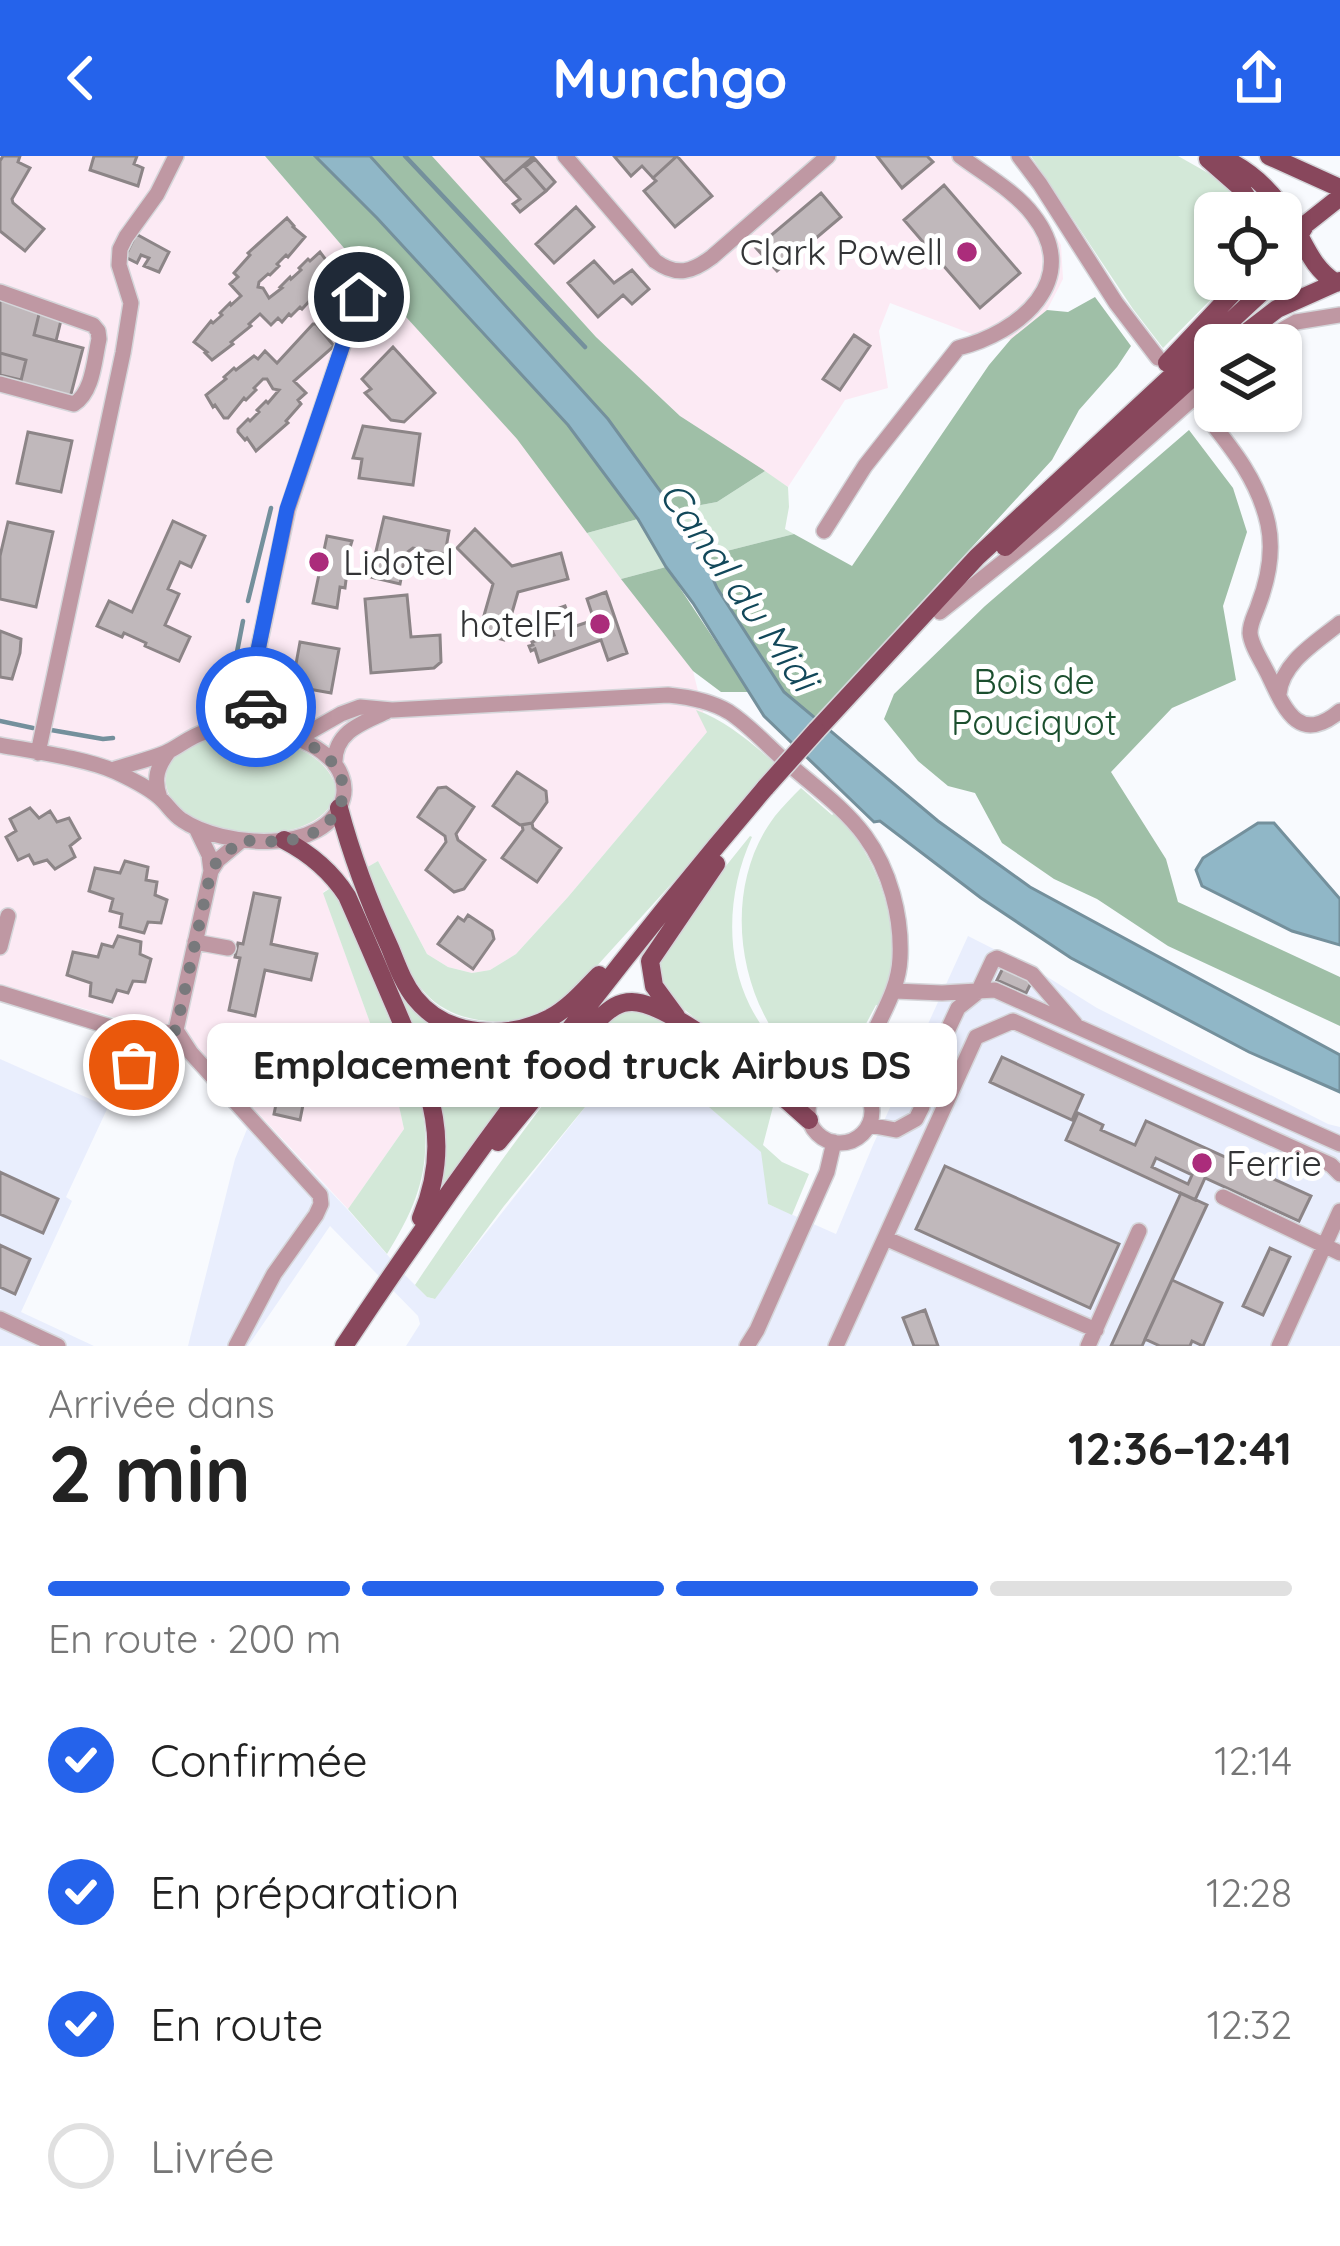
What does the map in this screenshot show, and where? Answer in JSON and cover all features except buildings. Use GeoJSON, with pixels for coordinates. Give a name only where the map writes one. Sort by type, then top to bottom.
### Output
{"type":"FeatureCollection","features":[{"type":"Feature","properties":{"kind":"main road"},"geometry":{"type":"LineString","coordinates":[[1204,156],[1243,192]]}},
{"type":"Feature","properties":{"kind":"main road"},"geometry":{"type":"LineString","coordinates":[[1216,156],[1233,162],[1270,192]]}},
{"type":"Feature","properties":{"kind":"main road"},"geometry":{"type":"LineString","coordinates":[[1268,156],[1340,193],[1302,231]]}},
{"type":"Feature","properties":{"kind":"main road"},"geometry":{"type":"LineString","coordinates":[[1257,324],[1277,309],[1339,283],[1312,260],[1302,241]]}},
{"type":"Feature","properties":{"kind":"main road"},"geometry":{"type":"LineString","coordinates":[[1027,509],[1228,300]]}},
{"type":"Feature","properties":{"kind":"main road"},"geometry":{"type":"LineString","coordinates":[[339,808],[363,889],[417,1001],[449,1024],[475,1032],[500,1033],[554,1016],[654,921],[944,591],[1254,300]]}},
{"type":"Feature","properties":{"kind":"main road"},"geometry":{"type":"LineString","coordinates":[[862,688],[987,562],[1194,376]]}},
{"type":"Feature","properties":{"kind":"main road"},"geometry":{"type":"LineString","coordinates":[[679,1020],[654,986],[650,961],[770,790]]}},
{"type":"Feature","properties":{"kind":"main road"},"geometry":{"type":"LineString","coordinates":[[284,841],[317,860],[347,896],[423,1074],[432,1106],[436,1138],[432,1191],[396,1278]]}},
{"type":"Feature","properties":{"kind":"main road"},"geometry":{"type":"LineString","coordinates":[[344,1346],[559,1056],[716,864]]}},
{"type":"Feature","properties":{"kind":"main road"},"geometry":{"type":"LineString","coordinates":[[358,1346],[396,1278],[502,1118],[654,921]]}},
{"type":"Feature","properties":{"kind":"main road"},"geometry":{"type":"LineString","coordinates":[[498,1142],[600,1018],[623,1002],[642,1003],[679,1020],[809,1120]]}},
{"type":"Feature","properties":{"kind":"main road"},"geometry":{"type":"LineString","coordinates":[[761,1080],[796,1087],[828,1082]]}},
{"type":"Feature","properties":{"kind":"street"},"geometry":{"type":"LineString","coordinates":[[38,753],[123,353],[131,303],[119,265],[120,249],[176,156]]}},
{"type":"Feature","properties":{"kind":"street"},"geometry":{"type":"LineString","coordinates":[[565,156],[655,261],[666,269],[686,272],[712,257],[828,156]]}},
{"type":"Feature","properties":{"kind":"street"},"geometry":{"type":"LineString","coordinates":[[824,531],[865,466],[958,348],[1000,331],[1029,311],[1049,284],[1049,243],[1033,214],[960,156]]}},
{"type":"Feature","properties":{"kind":"street"},"geometry":{"type":"LineString","coordinates":[[1018,156],[1158,358]]}},
{"type":"Feature","properties":{"kind":"street"},"geometry":{"type":"LineString","coordinates":[[0,292],[92,325],[99,339],[81,401],[64,404],[0,384]]}},
{"type":"Feature","properties":{"kind":"street"},"geometry":{"type":"LineString","coordinates":[[223,730],[250,689],[287,509],[359,297]]}},
{"type":"Feature","properties":{"kind":"street"},"geometry":{"type":"LineString","coordinates":[[1293,324],[1340,315]]}},
{"type":"Feature","properties":{"kind":"street"},"geometry":{"type":"LineString","coordinates":[[940,611],[1052,523],[1194,398]]}},
{"type":"Feature","properties":{"kind":"street"},"geometry":{"type":"LineString","coordinates":[[1219,432],[1253,480],[1269,528],[1271,555],[1250,635],[1257,652],[1289,715],[1312,725],[1340,711]]}},
{"type":"Feature","properties":{"kind":"street"},"geometry":{"type":"LineString","coordinates":[[1279,697],[1288,669],[1340,622]]}},
{"type":"Feature","properties":{"kind":"street"},"geometry":{"type":"LineString","coordinates":[[1257,652],[1283,661],[1302,654]]}},
{"type":"Feature","properties":{"kind":"street"},"geometry":{"type":"LineString","coordinates":[[250,689],[256,707],[276,734]]}},
{"type":"Feature","properties":{"kind":"street"},"geometry":{"type":"LineString","coordinates":[[297,739],[360,707],[392,710],[668,694],[731,713],[844,813],[865,836],[888,878],[900,961],[895,991],[866,1047],[861,1074],[862,1088],[872,1105],[869,1125],[854,1140],[834,1142],[818,1135],[809,1120],[810,1099],[866,1047]]}},
{"type":"Feature","properties":{"kind":"street"},"geometry":{"type":"LineString","coordinates":[[0,745],[112,770],[160,798],[196,828],[242,840],[284,841],[323,826],[339,808],[345,788],[335,765],[338,742],[361,723],[392,710]]}},
{"type":"Feature","properties":{"kind":"street"},"geometry":{"type":"LineString","coordinates":[[112,770],[169,752],[192,736],[249,729],[297,739],[335,765]]}},
{"type":"Feature","properties":{"kind":"street"},"geometry":{"type":"LineString","coordinates":[[160,798],[158,771],[169,752]]}},
{"type":"Feature","properties":{"kind":"street"},"geometry":{"type":"LineString","coordinates":[[196,828],[211,871]]}},
{"type":"Feature","properties":{"kind":"street"},"geometry":{"type":"LineString","coordinates":[[236,1346],[274,1274],[321,1204],[320,1195],[190,1054],[176,1030],[211,871],[242,840]]}},
{"type":"Feature","properties":{"kind":"street"},"geometry":{"type":"LineString","coordinates":[[0,947],[8,916]]}},
{"type":"Feature","properties":{"kind":"street"},"geometry":{"type":"LineString","coordinates":[[195,942],[228,947]]}},
{"type":"Feature","properties":{"kind":"street"},"geometry":{"type":"LineString","coordinates":[[869,1125],[893,1130],[916,1118],[922,1107],[923,1083],[958,1008],[978,992],[993,961],[1002,959],[1040,980],[1077,1027]]}},
{"type":"Feature","properties":{"kind":"street"},"geometry":{"type":"LineString","coordinates":[[895,991],[995,990],[1340,1144]]}},
{"type":"Feature","properties":{"kind":"street"},"geometry":{"type":"LineString","coordinates":[[0,993],[114,1028],[126,1035],[134,1065],[144,1075]]}},
{"type":"Feature","properties":{"kind":"street"},"geometry":{"type":"LineString","coordinates":[[836,1346],[976,1037],[1013,1021],[1340,1174]]}},
{"type":"Feature","properties":{"kind":"street"},"geometry":{"type":"LineString","coordinates":[[132,1046],[176,1030]]}},
{"type":"Feature","properties":{"kind":"street"},"geometry":{"type":"LineString","coordinates":[[828,1082],[843,1079],[862,1088]]}},
{"type":"Feature","properties":{"kind":"street"},"geometry":{"type":"LineString","coordinates":[[747,1346],[826,1172],[834,1142]]}},
{"type":"Feature","properties":{"kind":"street"},"geometry":{"type":"LineString","coordinates":[[1223,1197],[1332,1249]]}},
{"type":"Feature","properties":{"kind":"street"},"geometry":{"type":"LineString","coordinates":[[1279,1346],[1332,1249],[1340,1211]]}},
{"type":"Feature","properties":{"kind":"street"},"geometry":{"type":"LineString","coordinates":[[1088,1346],[1139,1231]]}},
{"type":"Feature","properties":{"kind":"street"},"geometry":{"type":"LineString","coordinates":[[885,1238],[1096,1330]]}},
{"type":"Feature","properties":{"kind":"street"},"geometry":{"type":"LineString","coordinates":[[0,1319],[58,1346]]}},
{"type":"Feature","properties":{"kind":"shaded area"},"geometry":{"type":"Polygon","coordinates":[[[0,156],[265,156],[518,439],[693,671],[708,731],[568,897],[516,954],[490,970],[472,973],[448,967],[427,954],[378,861],[323,892],[397,1097],[404,1129],[348,1209],[199,1050],[178,1060],[164,1053],[143,1026],[0,984],[0,156]]]}},
{"type":"Feature","properties":{"kind":"shaded area"},"geometry":{"type":"Polygon","coordinates":[[[432,156],[975,156],[1035,203],[1061,245],[1063,279],[1047,310],[1011,339],[972,334],[890,303],[879,331],[888,388],[845,400],[788,487],[680,416],[596,337],[432,156]]]}},
{"type":"Feature","properties":{"kind":"shaded area"},"geometry":{"type":"Polygon","coordinates":[[[968,936],[1097,1008],[1340,1127],[1340,1346],[406,1346],[420,1324],[418,1316],[330,1226],[248,1346],[188,1346],[235,1159],[247,1129],[213,1090],[220,1075],[405,1275],[434,1299],[616,1068],[658,1063],[762,1152],[768,1204],[836,1234],[968,936]]]}},
{"type":"Feature","properties":{"kind":"shaded area"},"geometry":{"type":"Polygon","coordinates":[[[0,1059],[108,1107],[21,1312],[94,1346],[0,1346],[0,1059]]]}},
{"type":"Feature","properties":{"kind":"green space"},"geometry":{"type":"Polygon","coordinates":[[[265,156],[315,156],[568,425],[638,519],[587,533],[517,439],[265,156]]]}},
{"type":"Feature","properties":{"kind":"green space"},"geometry":{"type":"Polygon","coordinates":[[[370,156],[432,156],[596,337],[680,416],[765,471],[717,502],[674,510],[608,419],[370,156]]]}},
{"type":"Feature","properties":{"kind":"green space"},"geometry":{"type":"Polygon","coordinates":[[[1031,156],[1178,156],[1234,192],[1194,192],[1194,300],[1210,300],[1163,348],[1031,156]]]}},
{"type":"Feature","properties":{"kind":"green space"},"geometry":{"type":"Polygon","coordinates":[[[1095,297],[1131,346],[1079,410],[1052,460],[815,718],[784,692],[717,588],[703,557],[794,534],[852,566],[1011,339],[1047,310],[1068,312],[1095,297]]]}},
{"type":"Feature","properties":{"kind":"green space","name":"Bois de Pouciquot"},"geometry":{"type":"Polygon","coordinates":[[[1189,430],[1233,488],[1247,532],[1223,606],[1236,680],[1172,708],[1111,772],[1166,859],[1178,902],[1340,977],[1340,1026],[1168,946],[1097,899],[1054,879],[1002,843],[975,793],[948,786],[918,761],[884,719],[894,694],[985,606],[1189,430]]]}},
{"type":"Feature","properties":{"kind":"green space"},"geometry":{"type":"Polygon","coordinates":[[[765,471],[788,487],[785,529],[794,534],[703,557],[674,510],[717,502],[765,471]]]}},
{"type":"Feature","properties":{"kind":"green space"},"geometry":{"type":"Polygon","coordinates":[[[638,519],[666,567],[621,579],[587,533],[638,519]]]}},
{"type":"Feature","properties":{"kind":"green space"},"geometry":{"type":"Polygon","coordinates":[[[666,567],[749,692],[721,692],[693,671],[621,579],[666,567]]]}},
{"type":"Feature","properties":{"kind":"green space"},"geometry":{"type":"Polygon","coordinates":[[[696,710],[728,726],[776,764],[585,979],[546,1009],[511,1020],[465,1017],[426,994],[398,951],[364,869],[378,861],[427,954],[448,967],[472,973],[490,970],[516,954],[568,897],[707,732],[696,710]]]}},
{"type":"Feature","properties":{"kind":"green space"},"geometry":{"type":"Polygon","coordinates":[[[249,737],[289,745],[323,765],[337,789],[328,809],[311,822],[264,833],[213,826],[176,805],[166,782],[175,756],[197,743],[249,737]]]}},
{"type":"Feature","properties":{"kind":"green space"},"geometry":{"type":"Polygon","coordinates":[[[801,788],[852,832],[878,878],[891,929],[889,981],[881,1006],[876,1005],[852,1050],[816,1063],[796,1060],[776,1035],[760,1006],[743,941],[747,875],[758,844],[801,788]]]}},
{"type":"Feature","properties":{"kind":"green space"},"geometry":{"type":"Polygon","coordinates":[[[750,836],[734,900],[733,943],[750,1006],[784,1064],[780,1080],[765,1074],[664,992],[657,965],[685,917],[750,836]]]}},
{"type":"Feature","properties":{"kind":"green space"},"geometry":{"type":"Polygon","coordinates":[[[332,887],[419,1092],[423,1116],[422,1177],[387,1254],[348,1209],[404,1129],[397,1097],[323,893],[332,887]]]}},
{"type":"Feature","properties":{"kind":"green space"},"geometry":{"type":"Polygon","coordinates":[[[397,980],[435,1022],[551,1026],[555,1031],[444,1183],[442,1160],[390,982],[397,980]]]}},
{"type":"Feature","properties":{"kind":"green space"},"geometry":{"type":"Polygon","coordinates":[[[628,1009],[653,1013],[775,1099],[763,1145],[782,1162],[809,1174],[792,1215],[768,1204],[761,1152],[658,1063],[617,1068],[435,1299],[427,1297],[415,1285],[451,1232],[593,1039],[628,1009]]]}},
{"type":"Feature","properties":{"kind":"water"},"geometry":{"type":"Polygon","coordinates":[[[315,156],[370,156],[608,419],[674,510],[784,692],[938,821],[1030,887],[1340,1055],[1340,1092],[1249,1052],[1071,958],[981,898],[880,821],[874,822],[764,716],[638,519],[568,425],[315,156]]]}},
{"type":"Feature","properties":{"kind":"water"},"geometry":{"type":"Polygon","coordinates":[[[1258,823],[1274,823],[1340,899],[1340,945],[1292,931],[1202,886],[1196,870],[1203,858],[1258,823]]]}},
{"type":"Feature","properties":{"kind":"waterway"},"geometry":{"type":"LineString","coordinates":[[405,156],[585,347]]}},
{"type":"Feature","properties":{"kind":"waterway"},"geometry":{"type":"LineString","coordinates":[[248,601],[271,508]]}},
{"type":"Feature","properties":{"kind":"waterway"},"geometry":{"type":"LineString","coordinates":[[199,706],[230,688],[243,621]]}},
{"type":"Feature","properties":{"kind":"waterway"},"geometry":{"type":"LineString","coordinates":[[0,721],[33,728]]}},
{"type":"Feature","properties":{"kind":"waterway"},"geometry":{"type":"LineString","coordinates":[[51,730],[113,738]]}},
{"type":"Feature","properties":{"kind":"way so far"},"geometry":{"type":"LineString","coordinates":[[134,1065],[132,1046],[176,1030],[211,871],[218,860],[242,840],[284,841],[309,834],[331,819],[343,799],[342,776],[328,757],[297,739],[276,734],[256,707]]}},
{"type":"Feature","properties":{"kind":"place","name":"Clark Powell"},"geometry":{"type":"Point","coordinates":[967,252]}},
{"type":"Feature","properties":{"kind":"place","name":"Lidotel"},"geometry":{"type":"Point","coordinates":[319,562]}},
{"type":"Feature","properties":{"kind":"place","name":"hotelF1"},"geometry":{"type":"Point","coordinates":[600,624]}},
{"type":"Feature","properties":{"kind":"place","name":"Emplacement food truck Airbus DS"},"geometry":{"type":"Point","coordinates":[134,1065]}},
{"type":"Feature","properties":{"kind":"place","name":"Ferrie"},"geometry":{"type":"Point","coordinates":[1202,1163]}},
{"type":"Feature","properties":{"kind":"route"},"geometry":{"type":"LineString","coordinates":[[256,707],[250,689],[287,509],[359,297]]}},
{"type":"Feature","properties":{"kind":"water label","name":"Canal du Midi"},"geometry":{"type":"Point","coordinates":[739,586]}}]}
